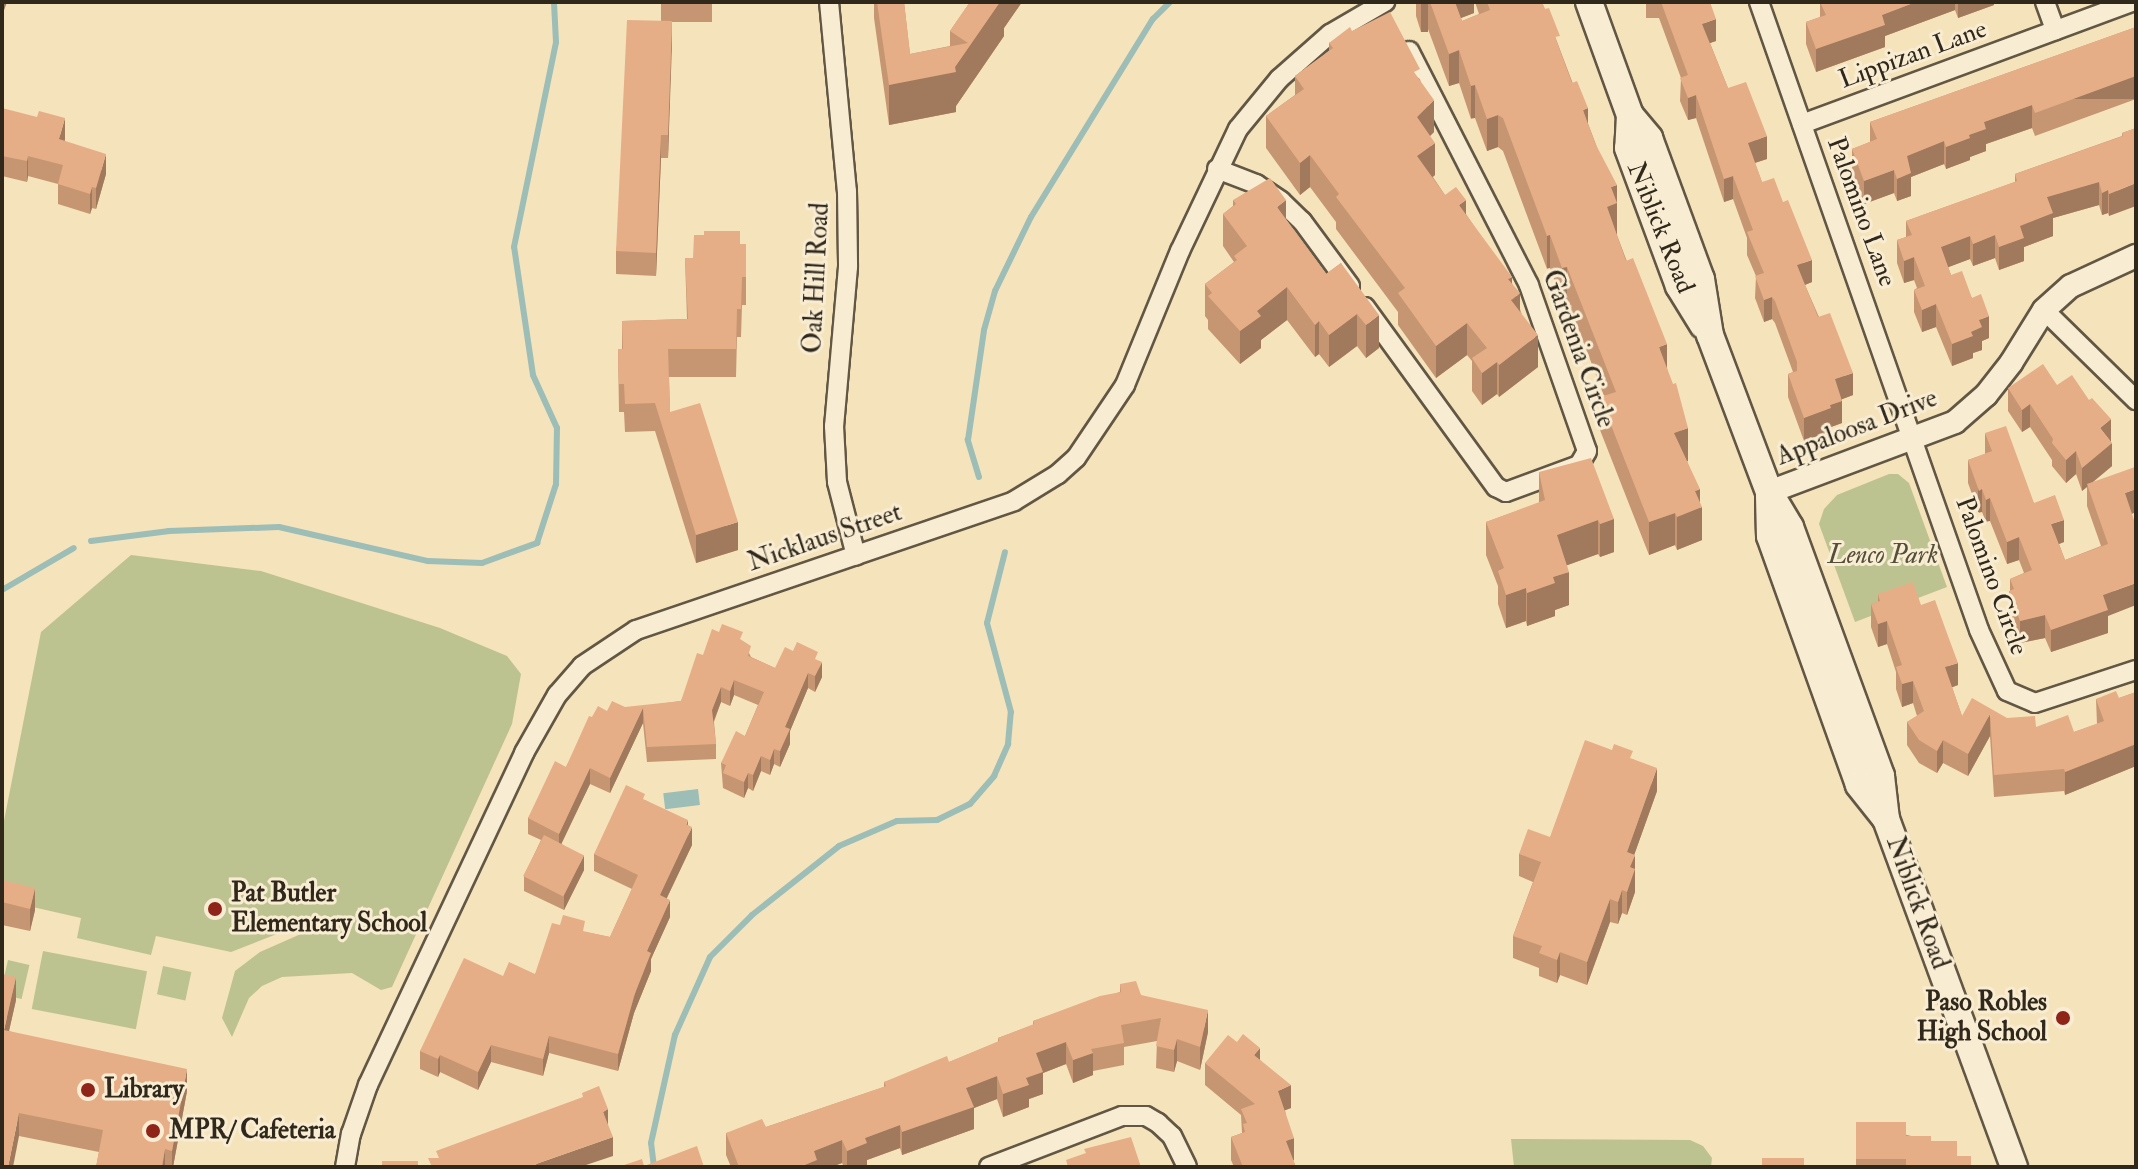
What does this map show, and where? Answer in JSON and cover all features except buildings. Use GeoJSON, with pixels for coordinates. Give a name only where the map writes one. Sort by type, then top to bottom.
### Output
{"type":"FeatureCollection","features":[{"type":"Feature","properties":{"kind":"main road","name":"Niblick Road"},"geometry":{"type":"LineString","coordinates":[[1589,2],[1630,115],[1649,138],[1701,279],[1710,335],[1769,492],[1770,536],[1859,785],[1886,819],[2014,1167]]}},
{"type":"Feature","properties":{"kind":"street","name":"Oak Hill Road"},"geometry":{"type":"LineString","coordinates":[[829,2],[847,191],[848,267],[834,414],[836,468],[856,556]]}},
{"type":"Feature","properties":{"kind":"street","name":"Palomino Lane"},"geometry":{"type":"LineString","coordinates":[[1759,2],[1914,439]]}},
{"type":"Feature","properties":{"kind":"street"},"geometry":{"type":"LineString","coordinates":[[2045,2],[2055,30]]}},
{"type":"Feature","properties":{"kind":"street","name":"Lippizan Lane"},"geometry":{"type":"LineString","coordinates":[[1802,124],[2132,2]]}},
{"type":"Feature","properties":{"kind":"street","name":"Nicklaus Street"},"geometry":{"type":"LineString","coordinates":[[345,1167],[351,1134],[368,1085],[524,753],[557,695],[582,666],[636,630],[1014,501],[1058,474],[1076,458],[1125,385],[1217,169],[1238,129],[1279,79],[1330,34],[1385,7]]}},
{"type":"Feature","properties":{"kind":"street","name":"Gardenia Circle"},"geometry":{"type":"LineString","coordinates":[[1217,169],[1256,184],[1302,221],[1496,487],[1506,492],[1579,465],[1587,451],[1529,285],[1401,37]]}},
{"type":"Feature","properties":{"kind":"street","name":"Appaloosa Drive"},"geometry":{"type":"LineString","coordinates":[[1769,492],[1955,422],[1986,395],[2011,363],[2044,310],[2071,286],[2136,256]]}},
{"type":"Feature","properties":{"kind":"street"},"geometry":{"type":"LineString","coordinates":[[2044,310],[2136,400]]}},
{"type":"Feature","properties":{"kind":"street","name":"Palomino Circle"},"geometry":{"type":"LineString","coordinates":[[1914,439],[1982,639],[2007,691],[2035,703],[2136,670]]}},
{"type":"Feature","properties":{"kind":"street"},"geometry":{"type":"LineString","coordinates":[[989,1167],[1122,1116],[1146,1116],[1172,1136],[1187,1167]]}},
{"type":"Feature","properties":{"kind":"green space","name":"Lenco Park"},"geometry":{"type":"Polygon","coordinates":[[[1889,474],[1898,474],[1909,483],[1947,587],[1855,622],[1819,524],[1824,509],[1837,495],[1889,474]]]}},
{"type":"Feature","properties":{"kind":"green space","name":"Pat Butler Elementary School"},"geometry":{"type":"Polygon","coordinates":[[[131,555],[261,571],[440,628],[507,656],[521,674],[512,724],[392,987],[381,990],[352,973],[282,977],[262,986],[249,998],[232,1037],[222,1018],[235,971],[260,952],[328,922],[325,915],[231,952],[156,936],[151,955],[77,938],[81,918],[2,900],[2,831],[41,632],[131,555]]]}},
{"type":"Feature","properties":{"kind":"green space"},"geometry":{"type":"Polygon","coordinates":[[[43,951],[147,971],[136,1029],[32,1009],[43,951]]]}},
{"type":"Feature","properties":{"kind":"green space"},"geometry":{"type":"Polygon","coordinates":[[[8,960],[29,965],[22,999],[2,995],[8,960]]]}},
{"type":"Feature","properties":{"kind":"green space"},"geometry":{"type":"Polygon","coordinates":[[[163,966],[191,972],[185,1000],[157,994],[163,966]]]}},
{"type":"Feature","properties":{"kind":"green space"},"geometry":{"type":"Polygon","coordinates":[[[1511,1139],[1690,1140],[1703,1146],[1712,1158],[1711,1167],[1514,1167],[1511,1139]]]}},
{"type":"Feature","properties":{"kind":"water"},"geometry":{"type":"Polygon","coordinates":[[[698,789],[700,805],[665,809],[663,793],[698,789]]]}},
{"type":"Feature","properties":{"kind":"waterway"},"geometry":{"type":"LineString","coordinates":[[91,541],[169,531],[279,527],[428,561],[482,563],[537,543],[556,484],[557,428],[533,375],[514,247],[556,42],[554,2]]}},
{"type":"Feature","properties":{"kind":"waterway"},"geometry":{"type":"LineString","coordinates":[[979,477],[968,440],[984,330],[995,291],[1031,217],[1153,19],[1170,2]]}},
{"type":"Feature","properties":{"kind":"waterway"},"geometry":{"type":"LineString","coordinates":[[2,590],[74,548]]}},
{"type":"Feature","properties":{"kind":"waterway"},"geometry":{"type":"LineString","coordinates":[[654,1167],[651,1143],[675,1035],[710,957],[752,915],[839,846],[897,821],[937,820],[970,804],[994,776],[1008,744],[1011,712],[987,623],[1005,552]]}},
{"type":"Feature","properties":{"kind":"place","name":"Pat Butler Elementary School"},"geometry":{"type":"Point","coordinates":[215,909]}},
{"type":"Feature","properties":{"kind":"place","name":"Paso Robles High School"},"geometry":{"type":"Point","coordinates":[2063,1018]}},
{"type":"Feature","properties":{"kind":"place","name":"Library"},"geometry":{"type":"Point","coordinates":[88,1090]}},
{"type":"Feature","properties":{"kind":"place","name":"MPR/ Cafeteria"},"geometry":{"type":"Point","coordinates":[153,1131]}}]}
